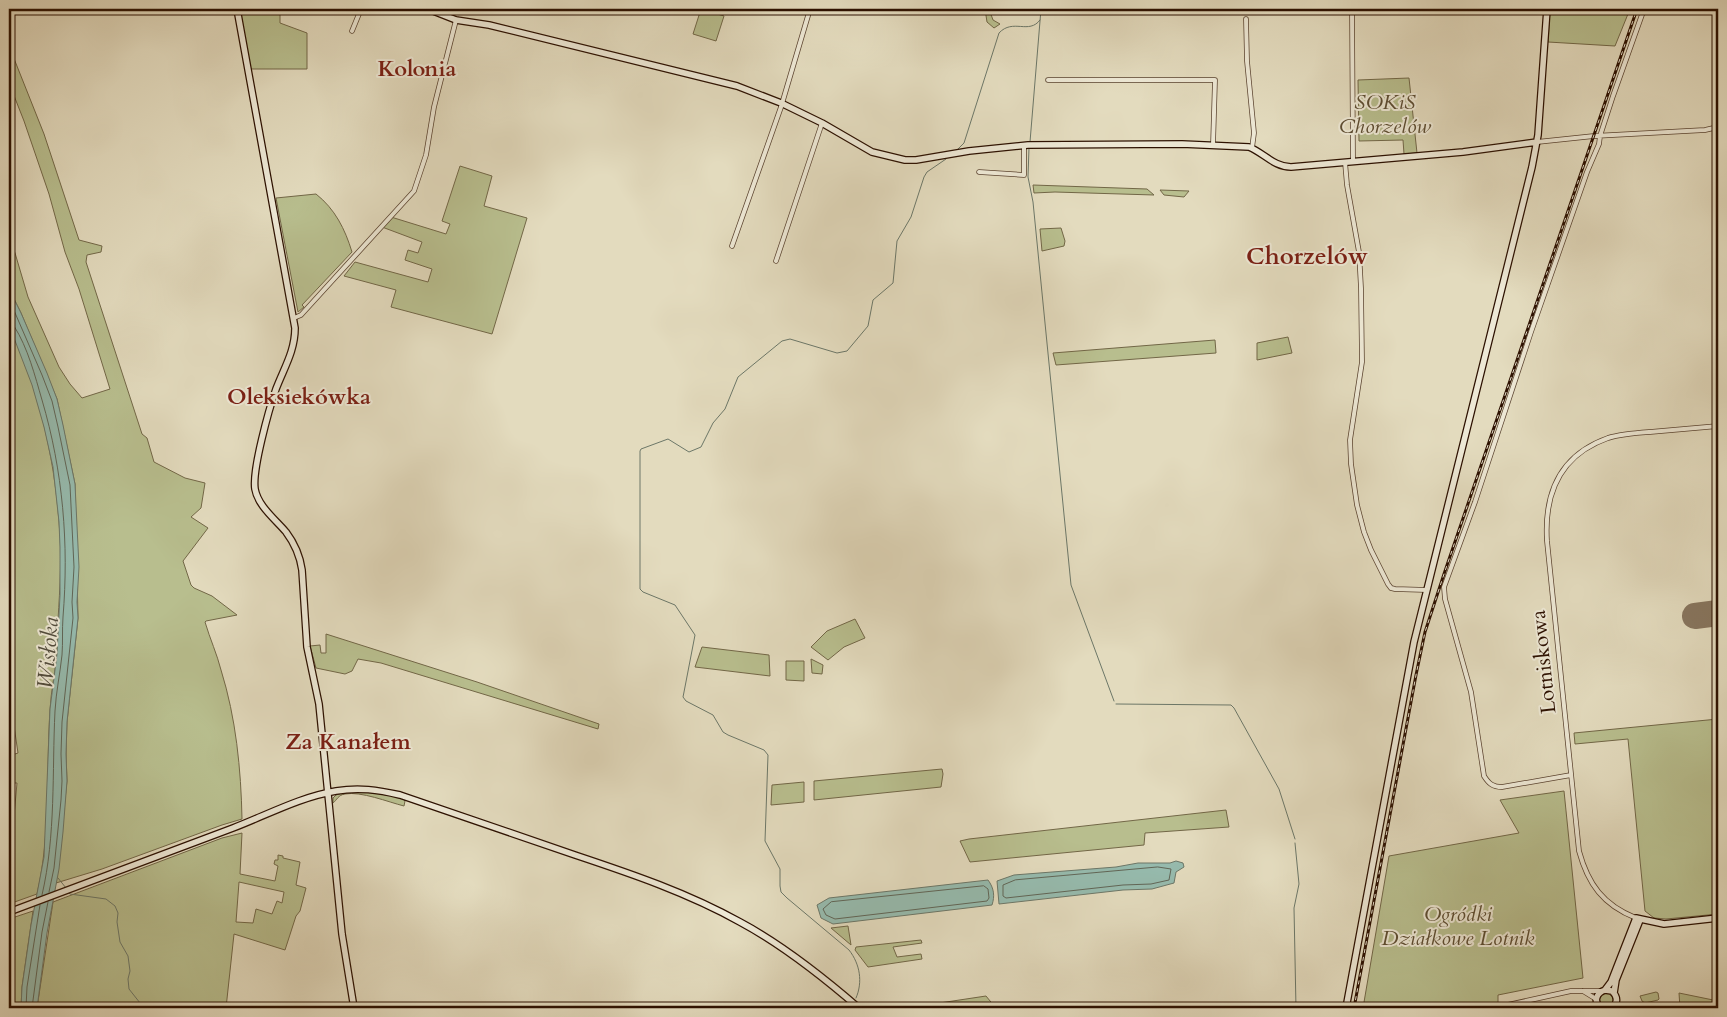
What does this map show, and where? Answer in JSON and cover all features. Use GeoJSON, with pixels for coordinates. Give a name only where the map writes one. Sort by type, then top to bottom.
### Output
{"type":"FeatureCollection","features":[{"type":"Feature","properties":{"kind":"main road"},"geometry":{"type":"LineString","coordinates":[[237,9],[294,318],[294,343],[269,410],[254,477],[255,490],[266,510],[287,534],[300,559],[307,646],[319,704],[342,934],[354,1008]]}},
{"type":"Feature","properties":{"kind":"main road"},"geometry":{"type":"LineString","coordinates":[[428,9],[456,20],[489,24],[737,86],[781,103],[822,123],[872,152],[905,160],[1024,145],[1213,145],[1252,148],[1279,166],[1286,168],[1463,152],[1537,142]]}},
{"type":"Feature","properties":{"kind":"main road"},"geometry":{"type":"LineString","coordinates":[[1346,1008],[1406,684],[1427,590],[1528,185],[1537,142],[1546,9]]}},
{"type":"Feature","properties":{"kind":"main road"},"geometry":{"type":"LineString","coordinates":[[9,912],[247,823],[299,801],[328,793],[359,789],[375,790],[400,795],[684,894],[741,922],[781,946],[859,1008]]}},
{"type":"Feature","properties":{"kind":"main road"},"geometry":{"type":"LineString","coordinates":[[1638,919],[1664,924],[1718,918]]}},
{"type":"Feature","properties":{"kind":"main road"},"geometry":{"type":"LineString","coordinates":[[1598,1005],[1603,990],[1611,982],[1638,919]]}},
{"type":"Feature","properties":{"kind":"main road"},"geometry":{"type":"LineString","coordinates":[[1622,1008],[1616,1000],[1614,993],[1618,974],[1638,919]]}},
{"type":"Feature","properties":{"kind":"main road"},"geometry":{"type":"LineString","coordinates":[[1603,990],[1614,993]]}},
{"type":"Feature","properties":{"kind":"main road"},"geometry":{"type":"LineString","coordinates":[[1612,1008],[1616,1000]]}},
{"type":"Feature","properties":{"kind":"street"},"geometry":{"type":"LineString","coordinates":[[352,31],[362,9]]}},
{"type":"Feature","properties":{"kind":"street"},"geometry":{"type":"LineString","coordinates":[[732,246],[781,103],[810,9]]}},
{"type":"Feature","properties":{"kind":"street"},"geometry":{"type":"LineString","coordinates":[[1352,9],[1353,161]]}},
{"type":"Feature","properties":{"kind":"street"},"geometry":{"type":"LineString","coordinates":[[1571,775],[1502,787],[1494,786],[1487,781],[1484,776],[1471,692],[1444,599],[1444,591],[1531,332],[1587,172],[1599,144],[1600,136],[1644,9]]}},
{"type":"Feature","properties":{"kind":"street"},"geometry":{"type":"LineString","coordinates":[[1246,19],[1247,61],[1254,133],[1252,148]]}},
{"type":"Feature","properties":{"kind":"street"},"geometry":{"type":"LineString","coordinates":[[294,318],[301,315],[321,294],[414,191],[426,155],[434,107],[456,20]]}},
{"type":"Feature","properties":{"kind":"street"},"geometry":{"type":"LineString","coordinates":[[1048,80],[1216,80],[1213,145]]}},
{"type":"Feature","properties":{"kind":"street"},"geometry":{"type":"LineString","coordinates":[[776,261],[822,123]]}},
{"type":"Feature","properties":{"kind":"street"},"geometry":{"type":"LineString","coordinates":[[1537,142],[1705,130],[1718,127]]}},
{"type":"Feature","properties":{"kind":"street"},"geometry":{"type":"LineString","coordinates":[[979,172],[1024,175],[1024,145]]}},
{"type":"Feature","properties":{"kind":"street"},"geometry":{"type":"LineString","coordinates":[[1345,162],[1346,185],[1359,249],[1360,272],[1362,362],[1350,440],[1354,486],[1361,519],[1371,550],[1388,584],[1391,588],[1395,589],[1427,590]]}},
{"type":"Feature","properties":{"kind":"street","name":"Lotniskowa"},"geometry":{"type":"LineString","coordinates":[[1638,919],[1617,909],[1604,899],[1593,886],[1585,871],[1578,848],[1547,541],[1547,508],[1555,485],[1563,471],[1576,456],[1608,438],[1629,434],[1718,426]]}},
{"type":"Feature","properties":{"kind":"street"},"geometry":{"type":"LineString","coordinates":[[1494,1008],[1571,991],[1603,990]]}},
{"type":"Feature","properties":{"kind":"street"},"geometry":{"type":"LineString","coordinates":[[1584,991],[1598,1005]]}},
{"type":"Feature","properties":{"kind":"green space"},"geometry":{"type":"Polygon","coordinates":[[[240,9],[280,9],[280,23],[307,33],[307,69],[250,69],[240,9]]]}},
{"type":"Feature","properties":{"kind":"green space"},"geometry":{"type":"Polygon","coordinates":[[[701,9],[724,16],[716,41],[693,34],[701,9]]]}},
{"type":"Feature","properties":{"kind":"green space"},"geometry":{"type":"Polygon","coordinates":[[[985,9],[989,9],[993,20],[1000,24],[994,28],[987,22],[985,9]]]}},
{"type":"Feature","properties":{"kind":"green space"},"geometry":{"type":"Polygon","coordinates":[[[1550,9],[1630,9],[1615,46],[1548,42],[1550,9]]]}},
{"type":"Feature","properties":{"kind":"green space"},"geometry":{"type":"Polygon","coordinates":[[[9,46],[44,134],[79,240],[102,246],[101,252],[87,255],[86,262],[142,434],[147,438],[154,462],[185,478],[205,483],[201,508],[191,517],[208,528],[183,561],[191,585],[212,596],[237,615],[205,622],[218,658],[234,725],[239,763],[242,819],[102,869],[56,883],[67,781],[67,722],[78,618],[75,484],[57,399],[9,289],[9,239],[28,297],[59,367],[70,384],[82,398],[110,389],[79,289],[65,252],[49,194],[9,83],[9,46]]]}},
{"type":"Feature","properties":{"kind":"green space","name":"SOKiS Chorzelów"},"geometry":{"type":"Polygon","coordinates":[[[1409,78],[1417,153],[1404,154],[1403,140],[1359,141],[1358,80],[1409,78]]]}},
{"type":"Feature","properties":{"kind":"green space"},"geometry":{"type":"Polygon","coordinates":[[[460,166],[492,176],[484,206],[527,218],[492,334],[391,307],[396,290],[344,276],[355,262],[428,282],[432,269],[405,260],[408,250],[418,253],[422,242],[382,227],[391,217],[446,234],[450,224],[442,221],[460,166]]]}},
{"type":"Feature","properties":{"kind":"green space"},"geometry":{"type":"Polygon","coordinates":[[[1033,185],[1147,189],[1154,195],[1034,193],[1033,185]]]}},
{"type":"Feature","properties":{"kind":"green space"},"geometry":{"type":"Polygon","coordinates":[[[1160,190],[1189,191],[1184,197],[1164,195],[1160,190]]]}},
{"type":"Feature","properties":{"kind":"green space"},"geometry":{"type":"Polygon","coordinates":[[[316,194],[329,206],[338,220],[352,252],[302,305],[304,307],[298,312],[276,198],[316,194]]]}},
{"type":"Feature","properties":{"kind":"green space"},"geometry":{"type":"Polygon","coordinates":[[[1061,228],[1065,241],[1064,246],[1042,251],[1040,229],[1061,228]]]}},
{"type":"Feature","properties":{"kind":"green space"},"geometry":{"type":"Polygon","coordinates":[[[9,325],[36,396],[49,446],[57,497],[61,558],[57,650],[49,733],[46,825],[41,871],[37,894],[9,904],[9,818],[14,816],[17,783],[9,783],[9,756],[18,753],[14,726],[9,712],[9,325]]]}},
{"type":"Feature","properties":{"kind":"green space"},"geometry":{"type":"Polygon","coordinates":[[[1288,337],[1292,353],[1257,360],[1257,343],[1288,337]]]}},
{"type":"Feature","properties":{"kind":"green space"},"geometry":{"type":"Polygon","coordinates":[[[1215,340],[1216,353],[1056,365],[1053,353],[1215,340]]]}},
{"type":"Feature","properties":{"kind":"green space"},"geometry":{"type":"Polygon","coordinates":[[[855,619],[865,638],[844,647],[828,660],[811,647],[827,631],[855,619]]]}},
{"type":"Feature","properties":{"kind":"green space"},"geometry":{"type":"Polygon","coordinates":[[[326,634],[477,682],[599,724],[598,729],[381,663],[358,659],[352,671],[345,674],[316,668],[310,646],[320,645],[321,653],[326,653],[326,634]]]}},
{"type":"Feature","properties":{"kind":"green space"},"geometry":{"type":"Polygon","coordinates":[[[702,647],[769,655],[770,676],[695,667],[702,647]]]}},
{"type":"Feature","properties":{"kind":"green space"},"geometry":{"type":"Polygon","coordinates":[[[811,659],[823,665],[822,674],[812,673],[811,659]]]}},
{"type":"Feature","properties":{"kind":"green space"},"geometry":{"type":"Polygon","coordinates":[[[786,661],[804,661],[804,681],[786,680],[786,661]]]}},
{"type":"Feature","properties":{"kind":"green space"},"geometry":{"type":"Polygon","coordinates":[[[1718,719],[1718,914],[1666,919],[1654,918],[1645,911],[1628,739],[1575,744],[1574,733],[1718,719]]]}},
{"type":"Feature","properties":{"kind":"green space"},"geometry":{"type":"Polygon","coordinates":[[[942,769],[941,787],[814,800],[814,781],[942,769]]]}},
{"type":"Feature","properties":{"kind":"green space"},"geometry":{"type":"Polygon","coordinates":[[[804,782],[804,802],[771,805],[772,785],[804,782]]]}},
{"type":"Feature","properties":{"kind":"green space","name":"Ogródki Działkowe Lotnik"},"geometry":{"type":"Polygon","coordinates":[[[1564,791],[1583,978],[1498,995],[1498,1003],[1478,1008],[1363,1008],[1389,856],[1519,833],[1500,800],[1564,791]]]}},
{"type":"Feature","properties":{"kind":"green space"},"geometry":{"type":"Polygon","coordinates":[[[358,792],[402,798],[405,801],[404,806],[366,795],[351,793],[341,795],[333,803],[333,798],[336,795],[358,792]]]}},
{"type":"Feature","properties":{"kind":"green space"},"geometry":{"type":"Polygon","coordinates":[[[1226,810],[1229,827],[1145,833],[1144,845],[970,862],[960,841],[969,839],[1226,810]]]}},
{"type":"Feature","properties":{"kind":"green space"},"geometry":{"type":"Polygon","coordinates":[[[242,833],[240,874],[275,881],[278,866],[274,864],[275,860],[278,860],[278,855],[283,856],[283,858],[300,862],[296,885],[306,888],[300,911],[296,916],[285,950],[234,934],[226,1008],[37,1008],[53,902],[222,838],[242,833]],[[239,882],[236,922],[253,923],[256,909],[272,914],[277,901],[282,903],[284,892],[239,882]]]}},
{"type":"Feature","properties":{"kind":"green space"},"geometry":{"type":"Polygon","coordinates":[[[33,911],[22,987],[21,1008],[9,1008],[9,919],[33,911]]]}},
{"type":"Feature","properties":{"kind":"green space"},"geometry":{"type":"Polygon","coordinates":[[[848,926],[851,945],[831,928],[848,926]]]}},
{"type":"Feature","properties":{"kind":"green space"},"geometry":{"type":"Polygon","coordinates":[[[921,940],[922,943],[893,947],[897,957],[921,954],[922,959],[868,967],[855,950],[856,947],[921,940]]]}},
{"type":"Feature","properties":{"kind":"green space"},"geometry":{"type":"Polygon","coordinates":[[[1603,993],[1609,993],[1613,1000],[1609,1007],[1603,1007],[1599,1003],[1599,997],[1603,993]]]}},
{"type":"Feature","properties":{"kind":"green space"},"geometry":{"type":"Polygon","coordinates":[[[1658,993],[1658,1000],[1645,1003],[1642,1001],[1640,996],[1658,993]]]}},
{"type":"Feature","properties":{"kind":"green space"},"geometry":{"type":"Polygon","coordinates":[[[1679,993],[1718,1001],[1718,1008],[1680,1008],[1679,993]]]}},
{"type":"Feature","properties":{"kind":"green space"},"geometry":{"type":"Polygon","coordinates":[[[986,996],[995,1007],[1011,1005],[1012,1008],[913,1007],[986,996]]]}},
{"type":"Feature","properties":{"kind":"water"},"geometry":{"type":"Polygon","coordinates":[[[9,289],[57,399],[75,484],[79,567],[78,618],[67,722],[67,781],[63,832],[37,1008],[21,1008],[22,987],[44,857],[50,709],[57,654],[60,547],[53,467],[32,385],[9,325],[9,289]]]}},
{"type":"Feature","properties":{"kind":"water"},"geometry":{"type":"Polygon","coordinates":[[[1176,861],[1183,863],[1184,867],[1176,872],[1174,883],[1152,889],[1123,890],[999,904],[997,881],[1014,875],[1176,861]]]}},
{"type":"Feature","properties":{"kind":"water"},"geometry":{"type":"Polygon","coordinates":[[[988,880],[993,892],[992,905],[833,924],[821,918],[817,905],[829,898],[988,880]]]}},
{"type":"Feature","properties":{"kind":"waterway"},"geometry":{"type":"LineString","coordinates":[[1030,142],[1041,9]]}},
{"type":"Feature","properties":{"kind":"waterway"},"geometry":{"type":"LineString","coordinates":[[957,150],[964,143],[999,33],[1010,27],[1031,26],[1040,20]]}},
{"type":"Feature","properties":{"kind":"waterway"},"geometry":{"type":"LineString","coordinates":[[1029,148],[1028,177],[1033,202],[1071,585],[1114,701]]}},
{"type":"Feature","properties":{"kind":"waterway"},"geometry":{"type":"LineString","coordinates":[[856,998],[860,979],[853,955],[781,892],[780,869],[765,841],[768,755],[764,750],[723,732],[713,715],[686,701],[683,697],[695,635],[675,605],[640,589],[640,451],[668,439],[689,452],[701,447],[713,423],[725,409],[738,377],[782,341],[790,339],[837,353],[847,351],[868,326],[873,300],[893,283],[897,241],[911,217],[924,177],[927,172],[946,159]]}},
{"type":"Feature","properties":{"kind":"waterway"},"geometry":{"type":"LineString","coordinates":[[1116,704],[1231,705],[1279,789],[1295,839]]}},
{"type":"Feature","properties":{"kind":"waterway"},"geometry":{"type":"LineString","coordinates":[[1295,843],[1299,884],[1294,908],[1296,1008]]}},
{"type":"Feature","properties":{"kind":"waterway"},"geometry":{"type":"LineString","coordinates":[[58,878],[66,888]]}},
{"type":"Feature","properties":{"kind":"waterway"},"geometry":{"type":"LineString","coordinates":[[68,892],[70,894],[106,899],[115,906],[118,913],[117,922],[120,942],[128,956],[130,971],[128,979],[129,989],[144,1008]]}},
{"type":"Feature","properties":{"kind":"runway"},"geometry":{"type":"LineString","coordinates":[[1695,616],[1718,613]]}},
{"type":"Feature","properties":{"kind":"railway"},"geometry":{"type":"LineString","coordinates":[[1354,1008],[1425,632],[1637,9]]}},
{"type":"Feature","properties":{"kind":"district","name":"Kolonia"},"geometry":{"type":"Point","coordinates":[417,68]}},
{"type":"Feature","properties":{"kind":"district","name":"Chorzelów"},"geometry":{"type":"Point","coordinates":[1307,256]}},
{"type":"Feature","properties":{"kind":"district","name":"Oleksiekówka"},"geometry":{"type":"Point","coordinates":[299,396]}},
{"type":"Feature","properties":{"kind":"district","name":"Za Kanałem"},"geometry":{"type":"Point","coordinates":[348,741]}},
{"type":"Feature","properties":{"kind":"water label","name":"Wisłoka"},"geometry":{"type":"Point","coordinates":[47,653]}}]}
